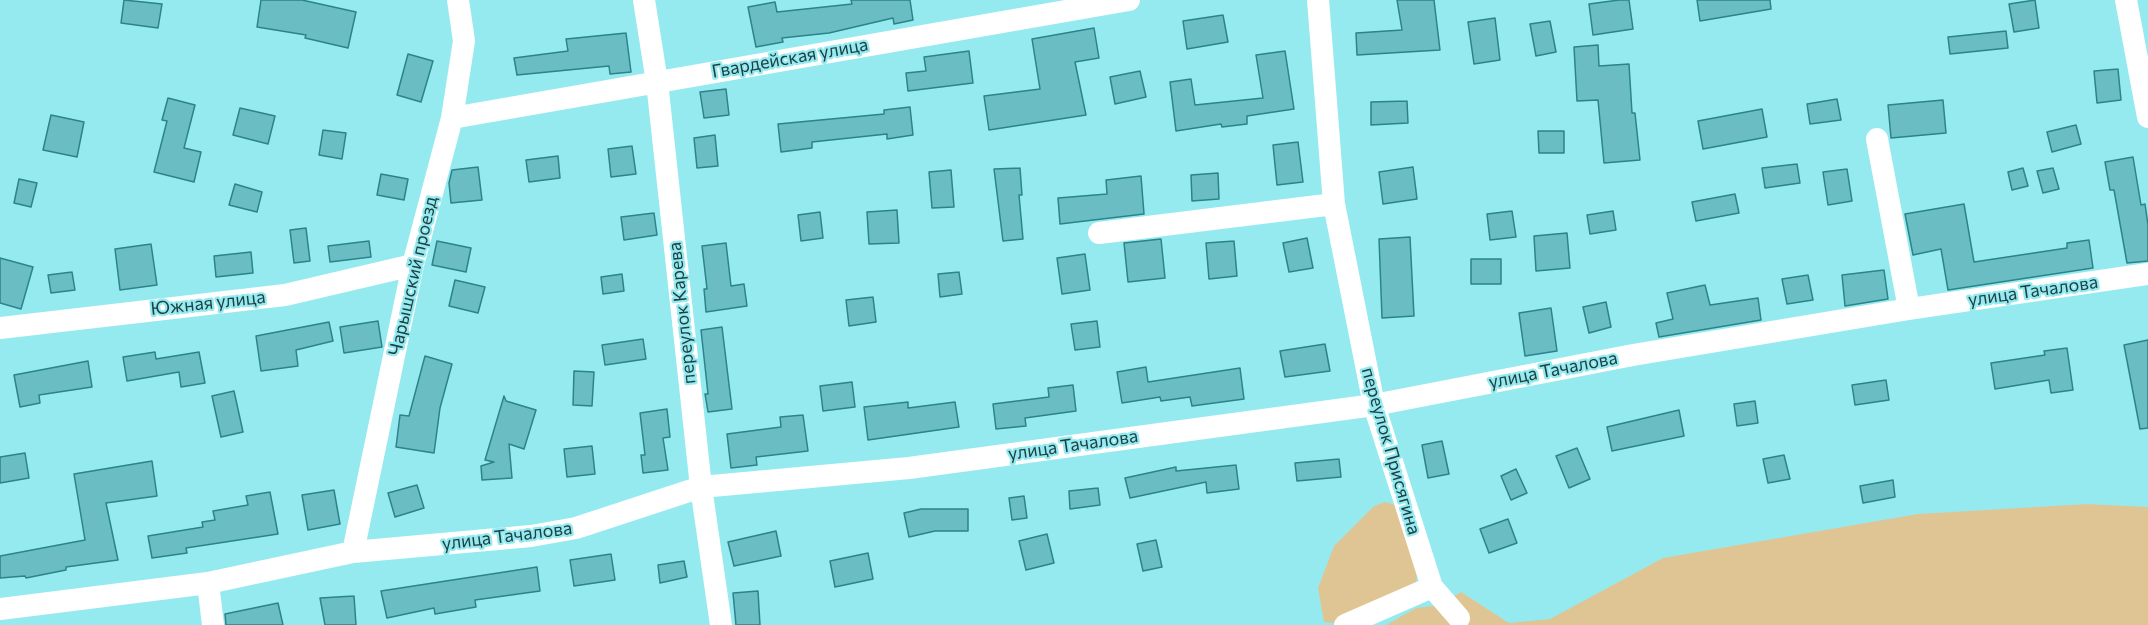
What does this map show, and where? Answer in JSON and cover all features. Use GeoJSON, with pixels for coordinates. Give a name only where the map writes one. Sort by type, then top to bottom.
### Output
{"type":"FeatureCollection","features":[{"type":"Feature","properties":{"kind":"street","name":"Чарышский проезд"},"geometry":{"type":"LineString","coordinates":[[353,552],[413,265],[452,118],[464,41],[458,0]]}},
{"type":"Feature","properties":{"kind":"street","name":"переулок Карева"},"geometry":{"type":"LineString","coordinates":[[644,0],[657,81],[701,487],[721,625]]}},
{"type":"Feature","properties":{"kind":"street","name":"Гвардейская улица"},"geometry":{"type":"LineString","coordinates":[[452,118],[1129,0]]}},
{"type":"Feature","properties":{"kind":"street","name":"переулок Присягина"},"geometry":{"type":"LineString","coordinates":[[1318,0],[1334,204],[1374,405],[1432,587],[1459,618]]}},
{"type":"Feature","properties":{"kind":"street"},"geometry":{"type":"LineString","coordinates":[[2127,0],[2148,117]]}},
{"type":"Feature","properties":{"kind":"street"},"geometry":{"type":"LineString","coordinates":[[1877,139],[1909,309]]}},
{"type":"Feature","properties":{"kind":"street"},"geometry":{"type":"LineString","coordinates":[[1099,233],[1334,204]]}},
{"type":"Feature","properties":{"kind":"street","name":"Южная улица"},"geometry":{"type":"LineString","coordinates":[[0,328],[285,295],[413,265]]}},
{"type":"Feature","properties":{"kind":"street","name":"улица Тачалова"},"geometry":{"type":"LineString","coordinates":[[0,609],[208,583],[353,552],[531,536],[576,528],[701,487],[909,468],[1374,405],[1633,355],[1909,309],[2148,274]]}},
{"type":"Feature","properties":{"kind":"street"},"geometry":{"type":"LineString","coordinates":[[208,583],[213,625]]}},
{"type":"Feature","properties":{"kind":"street"},"geometry":{"type":"LineString","coordinates":[[1345,625],[1432,587]]}},
{"type":"Feature","properties":{"kind":"shaded area"},"geometry":{"type":"Polygon","coordinates":[[[1385,502],[1396,505],[1418,570],[1416,582],[1335,623],[1324,622],[1318,588],[1334,546],[1374,506],[1385,502]]]}},
{"type":"Feature","properties":{"kind":"shaded area"},"geometry":{"type":"Polygon","coordinates":[[[2087,504],[2148,507],[2148,625],[1386,625],[1416,608],[1440,605],[1461,592],[1509,623],[1550,619],[1663,558],[1918,514],[2087,504]]]}},
{"type":"Feature","properties":{"kind":"building"},"geometry":{"type":"Polygon","coordinates":[[[124,0],[162,4],[158,28],[121,23],[124,0]]]}},
{"type":"Feature","properties":{"kind":"building"},"geometry":{"type":"Polygon","coordinates":[[[261,0],[302,0],[356,12],[348,48],[305,38],[306,35],[257,27],[261,0]]]}},
{"type":"Feature","properties":{"kind":"building"},"geometry":{"type":"Polygon","coordinates":[[[851,0],[910,0],[913,20],[894,24],[893,18],[829,33],[782,38],[783,42],[756,47],[748,7],[775,2],[777,12],[852,4],[851,0]]]}},
{"type":"Feature","properties":{"kind":"building"},"geometry":{"type":"Polygon","coordinates":[[[1397,0],[1434,0],[1440,50],[1357,55],[1356,33],[1402,30],[1397,0]]]}},
{"type":"Feature","properties":{"kind":"building"},"geometry":{"type":"Polygon","coordinates":[[[1629,0],[1633,29],[1593,35],[1589,4],[1629,0]]]}},
{"type":"Feature","properties":{"kind":"building"},"geometry":{"type":"Polygon","coordinates":[[[1697,0],[1770,0],[1771,9],[1700,21],[1697,0]]]}},
{"type":"Feature","properties":{"kind":"building"},"geometry":{"type":"Polygon","coordinates":[[[2035,0],[2039,28],[2014,32],[2009,4],[2035,0]]]}},
{"type":"Feature","properties":{"kind":"building"},"geometry":{"type":"Polygon","coordinates":[[[1223,15],[1228,42],[1187,49],[1183,21],[1223,15]]]}},
{"type":"Feature","properties":{"kind":"building"},"geometry":{"type":"Polygon","coordinates":[[[1495,18],[1500,60],[1474,64],[1468,22],[1495,18]]]}},
{"type":"Feature","properties":{"kind":"building"},"geometry":{"type":"Polygon","coordinates":[[[1550,21],[1556,52],[1536,56],[1530,24],[1550,21]]]}},
{"type":"Feature","properties":{"kind":"building"},"geometry":{"type":"Polygon","coordinates":[[[1094,28],[1099,58],[1075,62],[1086,115],[989,130],[984,96],[1040,89],[1032,39],[1094,28]]]}},
{"type":"Feature","properties":{"kind":"building"},"geometry":{"type":"Polygon","coordinates":[[[2006,31],[2008,48],[1950,54],[1948,37],[2006,31]]]}},
{"type":"Feature","properties":{"kind":"building"},"geometry":{"type":"Polygon","coordinates":[[[626,33],[631,72],[610,74],[609,66],[517,75],[514,58],[568,51],[566,39],[626,33]]]}},
{"type":"Feature","properties":{"kind":"building"},"geometry":{"type":"Polygon","coordinates":[[[1598,45],[1599,66],[1629,64],[1632,113],[1635,113],[1640,160],[1604,163],[1598,100],[1577,101],[1574,47],[1598,45]]]}},
{"type":"Feature","properties":{"kind":"building"},"geometry":{"type":"Polygon","coordinates":[[[969,51],[973,83],[908,91],[906,73],[926,71],[924,57],[969,51]]]}},
{"type":"Feature","properties":{"kind":"building"},"geometry":{"type":"Polygon","coordinates":[[[1285,51],[1294,109],[1247,116],[1247,124],[1222,127],[1221,124],[1176,131],[1170,82],[1191,79],[1195,105],[1263,98],[1256,55],[1285,51]]]}},
{"type":"Feature","properties":{"kind":"building"},"geometry":{"type":"Polygon","coordinates":[[[408,54],[433,61],[421,102],[397,95],[408,54]]]}},
{"type":"Feature","properties":{"kind":"building"},"geometry":{"type":"Polygon","coordinates":[[[2118,69],[2121,100],[2097,103],[2094,71],[2118,69]]]}},
{"type":"Feature","properties":{"kind":"building"},"geometry":{"type":"Polygon","coordinates":[[[1140,71],[1146,97],[1115,104],[1110,77],[1140,71]]]}},
{"type":"Feature","properties":{"kind":"building"},"geometry":{"type":"Polygon","coordinates":[[[726,89],[729,115],[704,118],[700,92],[726,89]]]}},
{"type":"Feature","properties":{"kind":"building"},"geometry":{"type":"Polygon","coordinates":[[[168,98],[195,105],[184,148],[201,152],[194,182],[154,172],[167,121],[162,120],[168,98]]]}},
{"type":"Feature","properties":{"kind":"building"},"geometry":{"type":"Polygon","coordinates":[[[1837,99],[1841,120],[1810,124],[1807,104],[1837,99]]]}},
{"type":"Feature","properties":{"kind":"building"},"geometry":{"type":"Polygon","coordinates":[[[1943,100],[1946,133],[1891,138],[1888,105],[1943,100]]]}},
{"type":"Feature","properties":{"kind":"building"},"geometry":{"type":"Polygon","coordinates":[[[1407,101],[1408,123],[1371,125],[1371,102],[1407,101]]]}},
{"type":"Feature","properties":{"kind":"building"},"geometry":{"type":"Polygon","coordinates":[[[910,107],[913,135],[887,139],[887,134],[812,142],[812,148],[781,152],[778,124],[884,114],[884,110],[910,107]]]}},
{"type":"Feature","properties":{"kind":"building"},"geometry":{"type":"Polygon","coordinates":[[[240,108],[275,116],[268,144],[233,135],[240,108]]]}},
{"type":"Feature","properties":{"kind":"building"},"geometry":{"type":"Polygon","coordinates":[[[1762,109],[1767,137],[1703,149],[1698,121],[1762,109]]]}},
{"type":"Feature","properties":{"kind":"building"},"geometry":{"type":"Polygon","coordinates":[[[51,115],[84,122],[77,157],[43,150],[51,115]]]}},
{"type":"Feature","properties":{"kind":"building"},"geometry":{"type":"Polygon","coordinates":[[[2076,125],[2081,144],[2052,152],[2047,132],[2076,125]]]}},
{"type":"Feature","properties":{"kind":"building"},"geometry":{"type":"Polygon","coordinates":[[[323,130],[346,133],[342,159],[319,155],[323,130]]]}},
{"type":"Feature","properties":{"kind":"building"},"geometry":{"type":"Polygon","coordinates":[[[1538,131],[1564,131],[1564,153],[1539,153],[1538,131]]]}},
{"type":"Feature","properties":{"kind":"building"},"geometry":{"type":"Polygon","coordinates":[[[715,135],[718,166],[697,168],[694,138],[715,135]]]}},
{"type":"Feature","properties":{"kind":"building"},"geometry":{"type":"Polygon","coordinates":[[[1298,142],[1303,182],[1277,185],[1273,145],[1298,142]]]}},
{"type":"Feature","properties":{"kind":"building"},"geometry":{"type":"Polygon","coordinates":[[[632,146],[636,174],[611,177],[608,149],[632,146]]]}},
{"type":"Feature","properties":{"kind":"building"},"geometry":{"type":"Polygon","coordinates":[[[558,156],[560,178],[529,182],[526,160],[558,156]]]}},
{"type":"Feature","properties":{"kind":"building"},"geometry":{"type":"Polygon","coordinates":[[[2133,157],[2141,205],[2145,204],[2148,225],[2148,261],[2127,263],[2114,190],[2110,190],[2105,162],[2133,157]]]}},
{"type":"Feature","properties":{"kind":"building"},"geometry":{"type":"Polygon","coordinates":[[[1797,164],[1800,183],[1765,188],[1762,168],[1797,164]]]}},
{"type":"Feature","properties":{"kind":"building"},"geometry":{"type":"Polygon","coordinates":[[[478,167],[482,200],[451,203],[449,183],[452,170],[478,167]]]}},
{"type":"Feature","properties":{"kind":"building"},"geometry":{"type":"Polygon","coordinates":[[[1413,167],[1417,199],[1383,204],[1379,172],[1413,167]]]}},
{"type":"Feature","properties":{"kind":"building"},"geometry":{"type":"Polygon","coordinates":[[[1020,168],[1022,195],[1019,195],[1023,239],[1003,241],[994,169],[1020,168]]]}},
{"type":"Feature","properties":{"kind":"building"},"geometry":{"type":"Polygon","coordinates":[[[2023,168],[2028,186],[2012,190],[2008,172],[2023,168]]]}},
{"type":"Feature","properties":{"kind":"building"},"geometry":{"type":"Polygon","coordinates":[[[2053,168],[2059,189],[2043,193],[2037,171],[2053,168]]]}},
{"type":"Feature","properties":{"kind":"building"},"geometry":{"type":"Polygon","coordinates":[[[1847,169],[1852,201],[1828,205],[1823,172],[1847,169]]]}},
{"type":"Feature","properties":{"kind":"building"},"geometry":{"type":"Polygon","coordinates":[[[951,170],[954,207],[932,208],[929,172],[951,170]]]}},
{"type":"Feature","properties":{"kind":"building"},"geometry":{"type":"Polygon","coordinates":[[[1218,173],[1219,199],[1192,201],[1191,175],[1218,173]]]}},
{"type":"Feature","properties":{"kind":"building"},"geometry":{"type":"Polygon","coordinates":[[[381,174],[408,179],[404,200],[377,195],[381,174]]]}},
{"type":"Feature","properties":{"kind":"building"},"geometry":{"type":"Polygon","coordinates":[[[1141,176],[1144,214],[1060,224],[1058,198],[1107,194],[1106,180],[1141,176]]]}},
{"type":"Feature","properties":{"kind":"building"},"geometry":{"type":"Polygon","coordinates":[[[19,179],[37,183],[31,207],[14,203],[19,179]]]}},
{"type":"Feature","properties":{"kind":"building"},"geometry":{"type":"Polygon","coordinates":[[[235,184],[262,192],[257,212],[229,205],[235,184]]]}},
{"type":"Feature","properties":{"kind":"building"},"geometry":{"type":"Polygon","coordinates":[[[1735,194],[1739,213],[1696,221],[1692,202],[1735,194]]]}},
{"type":"Feature","properties":{"kind":"building"},"geometry":{"type":"Polygon","coordinates":[[[1964,204],[1974,262],[2067,248],[2067,243],[2089,240],[2093,268],[1948,290],[1941,249],[1913,255],[1905,214],[1964,204]]]}},
{"type":"Feature","properties":{"kind":"building"},"geometry":{"type":"Polygon","coordinates":[[[897,210],[899,243],[869,244],[867,212],[897,210]]]}},
{"type":"Feature","properties":{"kind":"building"},"geometry":{"type":"Polygon","coordinates":[[[1512,211],[1516,237],[1490,240],[1487,214],[1512,211]]]}},
{"type":"Feature","properties":{"kind":"building"},"geometry":{"type":"Polygon","coordinates":[[[1613,211],[1616,230],[1590,234],[1587,215],[1613,211]]]}},
{"type":"Feature","properties":{"kind":"building"},"geometry":{"type":"Polygon","coordinates":[[[820,212],[823,238],[801,241],[798,215],[820,212]]]}},
{"type":"Feature","properties":{"kind":"building"},"geometry":{"type":"Polygon","coordinates":[[[654,213],[657,235],[624,240],[621,217],[654,213]]]}},
{"type":"Feature","properties":{"kind":"building"},"geometry":{"type":"Polygon","coordinates":[[[306,228],[310,261],[294,263],[290,230],[306,228]]]}},
{"type":"Feature","properties":{"kind":"building"},"geometry":{"type":"Polygon","coordinates":[[[1567,233],[1570,268],[1536,271],[1534,236],[1567,233]]]}},
{"type":"Feature","properties":{"kind":"building"},"geometry":{"type":"Polygon","coordinates":[[[1410,237],[1414,316],[1382,318],[1379,239],[1410,237]]]}},
{"type":"Feature","properties":{"kind":"building"},"geometry":{"type":"Polygon","coordinates":[[[1307,238],[1313,268],[1289,272],[1283,243],[1307,238]]]}},
{"type":"Feature","properties":{"kind":"building"},"geometry":{"type":"Polygon","coordinates":[[[1161,239],[1165,278],[1128,282],[1124,243],[1161,239]]]}},
{"type":"Feature","properties":{"kind":"building"},"geometry":{"type":"Polygon","coordinates":[[[369,241],[371,257],[330,262],[328,246],[369,241]]]}},
{"type":"Feature","properties":{"kind":"building"},"geometry":{"type":"Polygon","coordinates":[[[437,241],[471,248],[466,272],[432,265],[437,241]]]}},
{"type":"Feature","properties":{"kind":"building"},"geometry":{"type":"Polygon","coordinates":[[[1234,241],[1237,276],[1209,279],[1206,243],[1234,241]]]}},
{"type":"Feature","properties":{"kind":"building"},"geometry":{"type":"Polygon","coordinates":[[[726,243],[731,286],[744,284],[747,306],[706,312],[704,289],[707,289],[702,246],[726,243]]]}},
{"type":"Feature","properties":{"kind":"building"},"geometry":{"type":"Polygon","coordinates":[[[151,244],[157,285],[120,290],[115,249],[151,244]]]}},
{"type":"Feature","properties":{"kind":"building"},"geometry":{"type":"Polygon","coordinates":[[[251,252],[253,273],[216,277],[214,256],[251,252]]]}},
{"type":"Feature","properties":{"kind":"building"},"geometry":{"type":"Polygon","coordinates":[[[1085,254],[1090,290],[1062,294],[1057,258],[1085,254]]]}},
{"type":"Feature","properties":{"kind":"building"},"geometry":{"type":"Polygon","coordinates":[[[0,258],[33,267],[21,309],[0,303],[0,258]]]}},
{"type":"Feature","properties":{"kind":"building"},"geometry":{"type":"Polygon","coordinates":[[[1471,259],[1501,259],[1501,284],[1471,284],[1471,259]]]}},
{"type":"Feature","properties":{"kind":"building"},"geometry":{"type":"Polygon","coordinates":[[[1884,270],[1888,299],[1845,306],[1842,275],[1884,270]]]}},
{"type":"Feature","properties":{"kind":"building"},"geometry":{"type":"Polygon","coordinates":[[[72,272],[75,290],[51,293],[48,275],[72,272]]]}},
{"type":"Feature","properties":{"kind":"building"},"geometry":{"type":"Polygon","coordinates":[[[959,272],[962,294],[940,297],[938,274],[959,272]]]}},
{"type":"Feature","properties":{"kind":"building"},"geometry":{"type":"Polygon","coordinates":[[[622,274],[624,291],[603,294],[601,277],[622,274]]]}},
{"type":"Feature","properties":{"kind":"building"},"geometry":{"type":"Polygon","coordinates":[[[1808,275],[1813,300],[1787,304],[1782,279],[1808,275]]]}},
{"type":"Feature","properties":{"kind":"building"},"geometry":{"type":"Polygon","coordinates":[[[455,280],[485,287],[478,313],[449,306],[455,280]]]}},
{"type":"Feature","properties":{"kind":"building"},"geometry":{"type":"Polygon","coordinates":[[[1705,285],[1710,305],[1758,298],[1761,320],[1659,337],[1656,323],[1673,319],[1667,293],[1705,285]]]}},
{"type":"Feature","properties":{"kind":"building"},"geometry":{"type":"Polygon","coordinates":[[[873,297],[876,322],[849,326],[846,300],[873,297]]]}},
{"type":"Feature","properties":{"kind":"building"},"geometry":{"type":"Polygon","coordinates":[[[1606,302],[1611,327],[1589,333],[1583,307],[1606,302]]]}},
{"type":"Feature","properties":{"kind":"building"},"geometry":{"type":"Polygon","coordinates":[[[1551,308],[1557,351],[1525,356],[1519,313],[1551,308]]]}},
{"type":"Feature","properties":{"kind":"building"},"geometry":{"type":"Polygon","coordinates":[[[378,321],[382,347],[344,353],[340,327],[378,321]]]}},
{"type":"Feature","properties":{"kind":"building"},"geometry":{"type":"Polygon","coordinates":[[[1097,321],[1100,347],[1075,350],[1071,324],[1097,321]]]}},
{"type":"Feature","properties":{"kind":"building"},"geometry":{"type":"Polygon","coordinates":[[[329,322],[333,341],[296,350],[298,366],[261,371],[256,336],[329,322]]]}},
{"type":"Feature","properties":{"kind":"building"},"geometry":{"type":"Polygon","coordinates":[[[722,327],[732,409],[708,412],[701,330],[722,327]]]}},
{"type":"Feature","properties":{"kind":"building"},"geometry":{"type":"Polygon","coordinates":[[[643,339],[646,359],[605,365],[602,345],[643,339]]]}},
{"type":"Feature","properties":{"kind":"building"},"geometry":{"type":"Polygon","coordinates":[[[2148,340],[2148,428],[2140,429],[2124,345],[2148,340]]]}},
{"type":"Feature","properties":{"kind":"building"},"geometry":{"type":"Polygon","coordinates":[[[1325,344],[1330,371],[1285,377],[1280,351],[1325,344]]]}},
{"type":"Feature","properties":{"kind":"building"},"geometry":{"type":"Polygon","coordinates":[[[2067,348],[2073,390],[2051,393],[2049,380],[1995,389],[1991,363],[2045,355],[2044,351],[2067,348]]]}},
{"type":"Feature","properties":{"kind":"building"},"geometry":{"type":"Polygon","coordinates":[[[155,352],[156,359],[199,352],[205,383],[181,387],[179,372],[127,381],[123,357],[155,352]]]}},
{"type":"Feature","properties":{"kind":"building"},"geometry":{"type":"Polygon","coordinates":[[[425,356],[452,364],[440,408],[434,453],[396,447],[400,415],[409,416],[425,356]]]}},
{"type":"Feature","properties":{"kind":"building"},"geometry":{"type":"Polygon","coordinates":[[[88,361],[92,387],[39,395],[40,403],[20,407],[14,375],[88,361]]]}},
{"type":"Feature","properties":{"kind":"building"},"geometry":{"type":"Polygon","coordinates":[[[1146,367],[1148,382],[1240,368],[1244,399],[1192,406],[1190,397],[1161,401],[1160,397],[1122,403],[1117,372],[1146,367]]]}},
{"type":"Feature","properties":{"kind":"building"},"geometry":{"type":"Polygon","coordinates":[[[574,371],[594,372],[592,406],[573,405],[574,371]]]}},
{"type":"Feature","properties":{"kind":"building"},"geometry":{"type":"Polygon","coordinates":[[[1886,380],[1889,400],[1855,405],[1852,385],[1886,380]]]}},
{"type":"Feature","properties":{"kind":"building"},"geometry":{"type":"Polygon","coordinates":[[[852,382],[855,407],[823,411],[820,386],[852,382]]]}},
{"type":"Feature","properties":{"kind":"building"},"geometry":{"type":"Polygon","coordinates":[[[1073,385],[1076,411],[1025,418],[1026,426],[996,429],[993,404],[1049,397],[1048,388],[1073,385]]]}},
{"type":"Feature","properties":{"kind":"building"},"geometry":{"type":"Polygon","coordinates":[[[234,391],[243,432],[221,437],[212,396],[234,391]]]}},
{"type":"Feature","properties":{"kind":"building"},"geometry":{"type":"Polygon","coordinates":[[[504,396],[506,401],[536,410],[524,449],[509,444],[512,478],[482,480],[481,466],[494,462],[485,460],[504,396]]]}},
{"type":"Feature","properties":{"kind":"building"},"geometry":{"type":"Polygon","coordinates":[[[1755,401],[1758,423],[1737,426],[1734,404],[1755,401]]]}},
{"type":"Feature","properties":{"kind":"building"},"geometry":{"type":"Polygon","coordinates":[[[908,402],[908,408],[955,402],[959,427],[868,440],[864,407],[908,402]]]}},
{"type":"Feature","properties":{"kind":"building"},"geometry":{"type":"Polygon","coordinates":[[[667,409],[670,437],[663,438],[668,470],[643,473],[641,455],[645,455],[640,413],[667,409]]]}},
{"type":"Feature","properties":{"kind":"building"},"geometry":{"type":"Polygon","coordinates":[[[1679,410],[1684,436],[1612,451],[1607,427],[1679,410]]]}},
{"type":"Feature","properties":{"kind":"building"},"geometry":{"type":"Polygon","coordinates":[[[803,415],[808,451],[756,457],[757,465],[731,468],[727,434],[781,427],[780,417],[803,415]]]}},
{"type":"Feature","properties":{"kind":"building"},"geometry":{"type":"Polygon","coordinates":[[[1442,441],[1449,474],[1428,478],[1422,445],[1442,441]]]}},
{"type":"Feature","properties":{"kind":"building"},"geometry":{"type":"Polygon","coordinates":[[[592,446],[595,474],[567,477],[564,449],[592,446]]]}},
{"type":"Feature","properties":{"kind":"building"},"geometry":{"type":"Polygon","coordinates":[[[1577,448],[1590,479],[1569,488],[1556,456],[1577,448]]]}},
{"type":"Feature","properties":{"kind":"building"},"geometry":{"type":"Polygon","coordinates":[[[25,453],[29,478],[0,483],[0,457],[25,453]]]}},
{"type":"Feature","properties":{"kind":"building"},"geometry":{"type":"Polygon","coordinates":[[[1784,455],[1790,479],[1768,483],[1763,459],[1784,455]]]}},
{"type":"Feature","properties":{"kind":"building"},"geometry":{"type":"Polygon","coordinates":[[[1339,459],[1341,477],[1297,481],[1295,463],[1339,459]]]}},
{"type":"Feature","properties":{"kind":"building"},"geometry":{"type":"Polygon","coordinates":[[[152,461],[157,496],[106,503],[118,560],[66,567],[66,570],[26,578],[25,576],[0,578],[0,556],[85,540],[74,474],[152,461]]]}},
{"type":"Feature","properties":{"kind":"building"},"geometry":{"type":"Polygon","coordinates":[[[1236,465],[1239,489],[1207,493],[1206,482],[1130,498],[1125,478],[1176,467],[1176,471],[1236,465]]]}},
{"type":"Feature","properties":{"kind":"building"},"geometry":{"type":"Polygon","coordinates":[[[1516,469],[1527,493],[1511,500],[1501,476],[1516,469]]]}},
{"type":"Feature","properties":{"kind":"building"},"geometry":{"type":"Polygon","coordinates":[[[1893,480],[1895,497],[1863,503],[1860,486],[1893,480]]]}},
{"type":"Feature","properties":{"kind":"building"},"geometry":{"type":"Polygon","coordinates":[[[417,485],[424,508],[395,517],[388,493],[417,485]]]}},
{"type":"Feature","properties":{"kind":"building"},"geometry":{"type":"Polygon","coordinates":[[[1098,488],[1100,505],[1070,509],[1069,491],[1098,488]]]}},
{"type":"Feature","properties":{"kind":"building"},"geometry":{"type":"Polygon","coordinates":[[[334,490],[340,524],[308,530],[302,495],[334,490]]]}},
{"type":"Feature","properties":{"kind":"building"},"geometry":{"type":"Polygon","coordinates":[[[270,492],[278,534],[186,548],[187,553],[152,558],[148,536],[203,527],[202,522],[215,520],[213,511],[248,505],[246,496],[270,492]]]}},
{"type":"Feature","properties":{"kind":"building"},"geometry":{"type":"Polygon","coordinates":[[[1024,496],[1027,518],[1012,520],[1009,498],[1024,496]]]}},
{"type":"Feature","properties":{"kind":"building"},"geometry":{"type":"Polygon","coordinates":[[[921,509],[968,509],[968,531],[935,531],[909,537],[904,513],[921,509]]]}},
{"type":"Feature","properties":{"kind":"building"},"geometry":{"type":"Polygon","coordinates":[[[1508,519],[1517,543],[1489,553],[1480,529],[1508,519]]]}},
{"type":"Feature","properties":{"kind":"building"},"geometry":{"type":"Polygon","coordinates":[[[776,531],[781,556],[734,566],[728,542],[776,531]]]}},
{"type":"Feature","properties":{"kind":"building"},"geometry":{"type":"Polygon","coordinates":[[[1047,534],[1054,563],[1026,570],[1019,541],[1047,534]]]}},
{"type":"Feature","properties":{"kind":"building"},"geometry":{"type":"Polygon","coordinates":[[[1156,540],[1162,567],[1143,571],[1137,544],[1156,540]]]}},
{"type":"Feature","properties":{"kind":"building"},"geometry":{"type":"Polygon","coordinates":[[[868,553],[873,579],[835,587],[830,561],[868,553]]]}},
{"type":"Feature","properties":{"kind":"building"},"geometry":{"type":"Polygon","coordinates":[[[611,554],[615,580],[574,586],[570,560],[611,554]]]}},
{"type":"Feature","properties":{"kind":"building"},"geometry":{"type":"Polygon","coordinates":[[[684,561],[687,577],[660,583],[658,565],[684,561]]]}},
{"type":"Feature","properties":{"kind":"building"},"geometry":{"type":"Polygon","coordinates":[[[537,567],[540,591],[475,600],[476,607],[435,614],[434,608],[387,618],[381,591],[537,567]]]}},
{"type":"Feature","properties":{"kind":"building"},"geometry":{"type":"Polygon","coordinates":[[[758,591],[760,625],[736,625],[733,593],[758,591]]]}},
{"type":"Feature","properties":{"kind":"building"},"geometry":{"type":"Polygon","coordinates":[[[354,596],[356,625],[325,625],[320,598],[354,596]]]}},
{"type":"Feature","properties":{"kind":"building"},"geometry":{"type":"Polygon","coordinates":[[[278,603],[283,625],[226,625],[225,614],[278,603]]]}}]}
